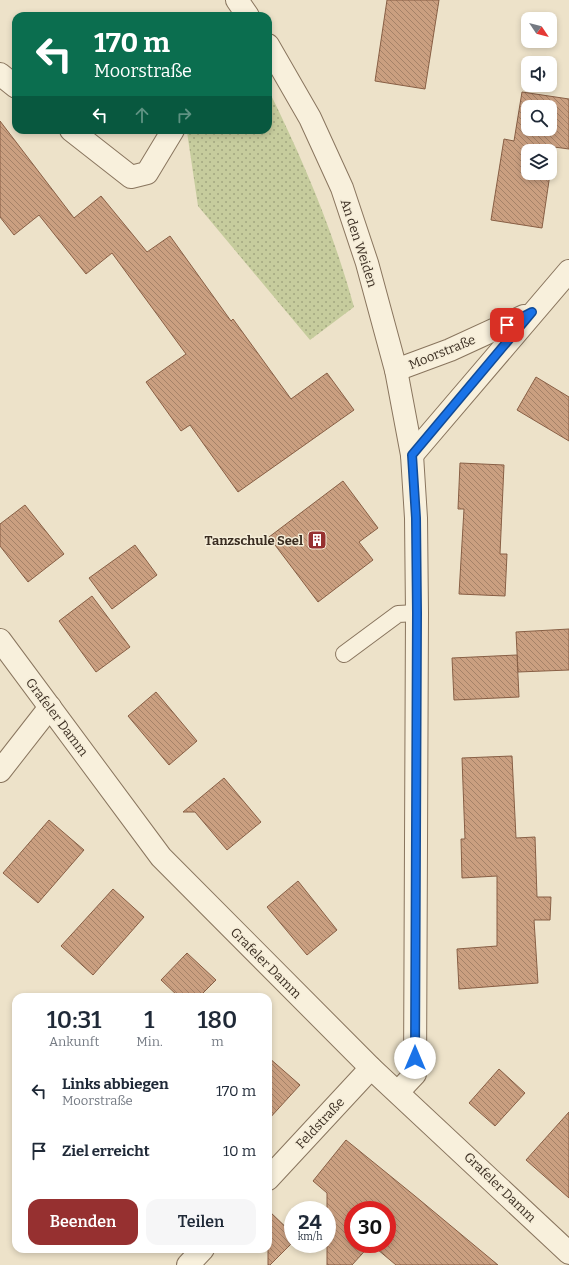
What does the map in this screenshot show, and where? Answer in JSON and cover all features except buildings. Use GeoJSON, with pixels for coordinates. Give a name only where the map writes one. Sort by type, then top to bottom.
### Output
{"type":"FeatureCollection","features":[{"type":"Feature","properties":{"kind":"street"},"geometry":{"type":"LineString","coordinates":[[237,0],[245,12]]}},
{"type":"Feature","properties":{"kind":"street","name":"An den Weiden"},"geometry":{"type":"LineString","coordinates":[[272,56],[310,118],[342,188],[367,263],[396,370],[412,455]]}},
{"type":"Feature","properties":{"kind":"street"},"geometry":{"type":"LineString","coordinates":[[0,74],[12,84]]}},
{"type":"Feature","properties":{"kind":"street"},"geometry":{"type":"LineString","coordinates":[[76,134],[131,177],[147,173],[171,134]]}},
{"type":"Feature","properties":{"kind":"street","name":"Moorstraße"},"geometry":{"type":"LineString","coordinates":[[412,455],[532,312],[569,271]]}},
{"type":"Feature","properties":{"kind":"street","name":"Moorstraße"},"geometry":{"type":"LineString","coordinates":[[396,370],[450,350],[532,312]]}},
{"type":"Feature","properties":{"kind":"street"},"geometry":{"type":"LineString","coordinates":[[398,1092],[415,1074],[417,613],[416,518],[412,455]]}},
{"type":"Feature","properties":{"kind":"street","name":"Grafeler Damm"},"geometry":{"type":"LineString","coordinates":[[0,640],[161,857],[371,1068],[569,1253]]}},
{"type":"Feature","properties":{"kind":"street"},"geometry":{"type":"LineString","coordinates":[[0,771],[50,707]]}},
{"type":"Feature","properties":{"kind":"street","name":"Feldstraße"},"geometry":{"type":"LineString","coordinates":[[272,1175],[371,1068]]}},
{"type":"Feature","properties":{"kind":"street"},"geometry":{"type":"LineString","coordinates":[[188,1265],[199,1253]]}},
{"type":"Feature","properties":{"kind":"lane"},"geometry":{"type":"LineString","coordinates":[[344,654],[398,614],[417,613]]}},
{"type":"Feature","properties":{"kind":"green space"},"geometry":{"type":"Polygon","coordinates":[[[272,97],[294,143],[327,223],[354,307],[310,340],[198,206],[187,134],[272,134],[272,97]]]}},
{"type":"Feature","properties":{"kind":"place","name":"Tanzschule Seel"},"geometry":{"type":"Point","coordinates":[317,540]}},
{"type":"Feature","properties":{"kind":"route"},"geometry":{"type":"LineString","coordinates":[[415,1058],[417,613],[416,518],[412,455],[532,312],[507,325]]}}]}
